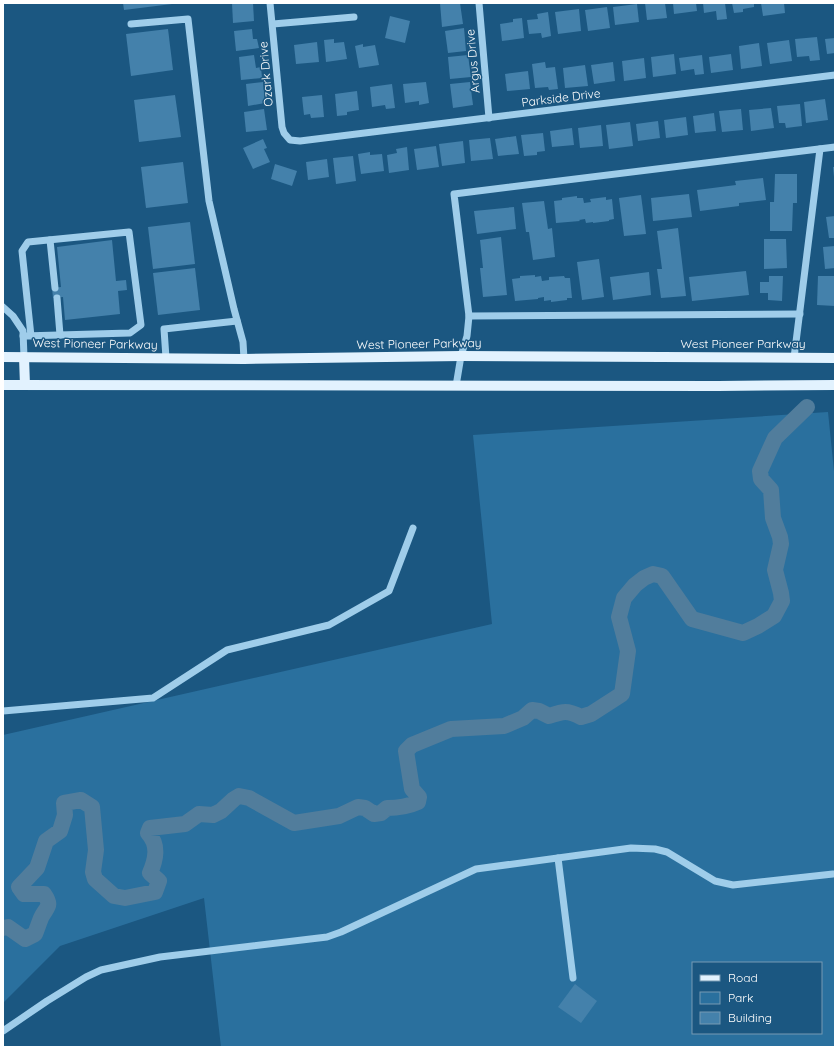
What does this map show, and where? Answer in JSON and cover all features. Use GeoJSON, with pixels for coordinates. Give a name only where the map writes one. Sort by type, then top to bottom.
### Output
{"type":"FeatureCollection","features":[{"type":"Feature","properties":{"kind":"main road","name":"West Pioneer Parkway"},"geometry":{"type":"LineString","coordinates":[[3,357],[244,359],[462,356],[835,358]]}},
{"type":"Feature","properties":{"kind":"main road"},"geometry":{"type":"LineString","coordinates":[[24,357],[25,385]]}},
{"type":"Feature","properties":{"kind":"main road"},"geometry":{"type":"LineString","coordinates":[[3,385],[835,385]]}},
{"type":"Feature","properties":{"kind":"street","name":"Ozark Drive"},"geometry":{"type":"LineString","coordinates":[[270,3],[282,127],[284,133],[290,140]]}},
{"type":"Feature","properties":{"kind":"street","name":"Argus Drive"},"geometry":{"type":"LineString","coordinates":[[479,3],[489,118]]}},
{"type":"Feature","properties":{"kind":"street"},"geometry":{"type":"LineString","coordinates":[[273,24],[354,17]]}},
{"type":"Feature","properties":{"kind":"street"},"geometry":{"type":"LineString","coordinates":[[131,24],[188,19],[209,201],[243,342],[244,359]]}},
{"type":"Feature","properties":{"kind":"street","name":"Parkside Drive"},"geometry":{"type":"LineString","coordinates":[[290,140],[300,141],[835,75]]}},
{"type":"Feature","properties":{"kind":"street"},"geometry":{"type":"LineString","coordinates":[[456,386],[467,336],[469,316],[454,194],[835,147]]}},
{"type":"Feature","properties":{"kind":"street"},"geometry":{"type":"LineString","coordinates":[[794,358],[820,149]]}},
{"type":"Feature","properties":{"kind":"street"},"geometry":{"type":"LineString","coordinates":[[23,336],[32,336],[130,333],[141,325],[129,232],[28,242],[22,251],[32,336]]}},
{"type":"Feature","properties":{"kind":"street"},"geometry":{"type":"LineString","coordinates":[[50,240],[55,288]]}},
{"type":"Feature","properties":{"kind":"street"},"geometry":{"type":"LineString","coordinates":[[57,298],[60,335]]}},
{"type":"Feature","properties":{"kind":"street"},"geometry":{"type":"LineString","coordinates":[[3,307],[14,316],[23,331],[24,357]]}},
{"type":"Feature","properties":{"kind":"street"},"geometry":{"type":"LineString","coordinates":[[469,316],[800,314]]}},
{"type":"Feature","properties":{"kind":"street"},"geometry":{"type":"LineString","coordinates":[[166,358],[164,329],[237,321]]}},
{"type":"Feature","properties":{"kind":"street"},"geometry":{"type":"LineString","coordinates":[[3,711],[153,698],[227,650],[329,625],[389,591],[413,528]]}},
{"type":"Feature","properties":{"kind":"street"},"geometry":{"type":"LineString","coordinates":[[3,1031],[47,1001],[86,977],[101,970],[160,957],[327,937],[341,932],[476,869],[631,848],[655,849],[667,852],[715,881],[733,885],[834,874]]}},
{"type":"Feature","properties":{"kind":"street"},"geometry":{"type":"LineString","coordinates":[[558,858],[574,978]]}},
{"type":"Feature","properties":{"kind":"green space"},"geometry":{"type":"Polygon","coordinates":[[[828,412],[835,481],[835,1047],[221,1047],[204,898],[60,946],[3,1003],[3,735],[492,624],[473,435],[828,412]]]}},
{"type":"Feature","properties":{"kind":"building"},"geometry":{"type":"Polygon","coordinates":[[[123,3],[172,3],[172,4],[124,10],[123,3]]]}},
{"type":"Feature","properties":{"kind":"building"},"geometry":{"type":"Polygon","coordinates":[[[232,3],[253,3],[254,21],[233,23],[232,3]]]}},
{"type":"Feature","properties":{"kind":"building"},"geometry":{"type":"Polygon","coordinates":[[[440,3],[460,3],[463,24],[442,27],[440,3]]]}},
{"type":"Feature","properties":{"kind":"building"},"geometry":{"type":"Polygon","coordinates":[[[645,3],[665,3],[667,18],[647,20],[645,3]]]}},
{"type":"Feature","properties":{"kind":"building"},"geometry":{"type":"Polygon","coordinates":[[[673,3],[696,3],[697,11],[674,14],[673,3]]]}},
{"type":"Feature","properties":{"kind":"building"},"geometry":{"type":"Polygon","coordinates":[[[703,3],[725,3],[727,19],[717,20],[716,11],[704,13],[703,3]]]}},
{"type":"Feature","properties":{"kind":"building"},"geometry":{"type":"Polygon","coordinates":[[[732,3],[754,3],[754,7],[743,9],[743,12],[734,13],[732,3]]]}},
{"type":"Feature","properties":{"kind":"building"},"geometry":{"type":"Polygon","coordinates":[[[761,3],[784,3],[785,13],[763,16],[761,3]]]}},
{"type":"Feature","properties":{"kind":"building"},"geometry":{"type":"Polygon","coordinates":[[[637,4],[639,22],[615,25],[613,7],[637,4]]]}},
{"type":"Feature","properties":{"kind":"building"},"geometry":{"type":"Polygon","coordinates":[[[607,7],[610,28],[588,31],[585,10],[607,7]]]}},
{"type":"Feature","properties":{"kind":"building"},"geometry":{"type":"Polygon","coordinates":[[[579,9],[581,31],[558,34],[555,12],[579,9]]]}},
{"type":"Feature","properties":{"kind":"building"},"geometry":{"type":"Polygon","coordinates":[[[548,12],[551,36],[542,38],[541,33],[529,34],[527,20],[538,19],[537,14],[548,12]]]}},
{"type":"Feature","properties":{"kind":"building"},"geometry":{"type":"Polygon","coordinates":[[[390,16],[410,21],[405,43],[385,38],[390,16]]]}},
{"type":"Feature","properties":{"kind":"building"},"geometry":{"type":"Polygon","coordinates":[[[522,18],[524,38],[502,41],[500,24],[513,22],[513,19],[522,18]]]}},
{"type":"Feature","properties":{"kind":"building"},"geometry":{"type":"Polygon","coordinates":[[[464,28],[466,51],[448,53],[445,31],[464,28]]]}},
{"type":"Feature","properties":{"kind":"building"},"geometry":{"type":"Polygon","coordinates":[[[168,29],[173,70],[131,76],[126,34],[168,29]]]}},
{"type":"Feature","properties":{"kind":"building"},"geometry":{"type":"Polygon","coordinates":[[[252,29],[253,39],[257,39],[259,48],[236,51],[234,31],[252,29]]]}},
{"type":"Feature","properties":{"kind":"building"},"geometry":{"type":"Polygon","coordinates":[[[817,37],[820,60],[810,61],[809,56],[797,57],[795,39],[817,37]]]}},
{"type":"Feature","properties":{"kind":"building"},"geometry":{"type":"Polygon","coordinates":[[[835,38],[835,53],[827,54],[825,39],[835,38]]]}},
{"type":"Feature","properties":{"kind":"building"},"geometry":{"type":"Polygon","coordinates":[[[334,39],[334,43],[344,42],[347,59],[326,62],[324,40],[334,39]]]}},
{"type":"Feature","properties":{"kind":"building"},"geometry":{"type":"Polygon","coordinates":[[[789,40],[792,61],[770,64],[767,43],[789,40]]]}},
{"type":"Feature","properties":{"kind":"building"},"geometry":{"type":"Polygon","coordinates":[[[317,42],[319,62],[296,64],[294,45],[317,42]]]}},
{"type":"Feature","properties":{"kind":"building"},"geometry":{"type":"Polygon","coordinates":[[[759,43],[762,66],[741,69],[739,46],[759,43]]]}},
{"type":"Feature","properties":{"kind":"building"},"geometry":{"type":"Polygon","coordinates":[[[363,44],[363,47],[375,45],[379,65],[359,68],[355,46],[363,44]]]}},
{"type":"Feature","properties":{"kind":"building"},"geometry":{"type":"Polygon","coordinates":[[[674,54],[676,74],[653,77],[651,57],[674,54]]]}},
{"type":"Feature","properties":{"kind":"building"},"geometry":{"type":"Polygon","coordinates":[[[731,54],[733,70],[711,73],[709,57],[731,54]]]}},
{"type":"Feature","properties":{"kind":"building"},"geometry":{"type":"Polygon","coordinates":[[[254,55],[256,68],[261,67],[262,78],[241,80],[239,57],[254,55]]]}},
{"type":"Feature","properties":{"kind":"building"},"geometry":{"type":"Polygon","coordinates":[[[468,55],[471,77],[450,79],[448,57],[468,55]]]}},
{"type":"Feature","properties":{"kind":"building"},"geometry":{"type":"Polygon","coordinates":[[[702,55],[704,74],[695,75],[694,69],[681,71],[679,58],[702,55]]]}},
{"type":"Feature","properties":{"kind":"building"},"geometry":{"type":"Polygon","coordinates":[[[644,58],[646,78],[624,81],[622,61],[644,58]]]}},
{"type":"Feature","properties":{"kind":"building"},"geometry":{"type":"Polygon","coordinates":[[[545,62],[546,68],[555,67],[558,89],[549,90],[548,87],[535,88],[532,64],[545,62]]]}},
{"type":"Feature","properties":{"kind":"building"},"geometry":{"type":"Polygon","coordinates":[[[613,62],[615,81],[594,84],[591,65],[613,62]]]}},
{"type":"Feature","properties":{"kind":"building"},"geometry":{"type":"Polygon","coordinates":[[[585,65],[588,86],[565,88],[563,68],[585,65]]]}},
{"type":"Feature","properties":{"kind":"building"},"geometry":{"type":"Polygon","coordinates":[[[528,71],[530,89],[507,91],[505,74],[528,71]]]}},
{"type":"Feature","properties":{"kind":"building"},"geometry":{"type":"Polygon","coordinates":[[[263,82],[265,103],[248,106],[246,84],[263,82]]]}},
{"type":"Feature","properties":{"kind":"building"},"geometry":{"type":"Polygon","coordinates":[[[426,82],[429,103],[419,105],[419,101],[405,103],[403,84],[426,82]]]}},
{"type":"Feature","properties":{"kind":"building"},"geometry":{"type":"Polygon","coordinates":[[[470,82],[473,105],[453,108],[450,84],[470,82]]]}},
{"type":"Feature","properties":{"kind":"building"},"geometry":{"type":"Polygon","coordinates":[[[392,84],[395,108],[386,109],[385,105],[372,107],[370,87],[392,84]]]}},
{"type":"Feature","properties":{"kind":"building"},"geometry":{"type":"Polygon","coordinates":[[[357,91],[359,110],[347,112],[347,115],[337,116],[335,94],[357,91]]]}},
{"type":"Feature","properties":{"kind":"building"},"geometry":{"type":"Polygon","coordinates":[[[175,95],[181,137],[139,142],[134,100],[175,95]]]}},
{"type":"Feature","properties":{"kind":"building"},"geometry":{"type":"Polygon","coordinates":[[[322,95],[324,117],[311,118],[310,114],[304,115],[302,97],[322,95]]]}},
{"type":"Feature","properties":{"kind":"building"},"geometry":{"type":"Polygon","coordinates":[[[825,99],[828,120],[806,123],[804,102],[825,99]]]}},
{"type":"Feature","properties":{"kind":"building"},"geometry":{"type":"Polygon","coordinates":[[[800,104],[802,126],[786,128],[785,123],[779,123],[777,106],[800,104]]]}},
{"type":"Feature","properties":{"kind":"building"},"geometry":{"type":"Polygon","coordinates":[[[771,108],[774,128],[751,131],[749,110],[771,108]]]}},
{"type":"Feature","properties":{"kind":"building"},"geometry":{"type":"Polygon","coordinates":[[[264,109],[267,130],[246,132],[244,112],[264,109]]]}},
{"type":"Feature","properties":{"kind":"building"},"geometry":{"type":"Polygon","coordinates":[[[741,109],[743,130],[722,132],[719,111],[741,109]]]}},
{"type":"Feature","properties":{"kind":"building"},"geometry":{"type":"Polygon","coordinates":[[[714,113],[716,131],[695,133],[693,116],[714,113]]]}},
{"type":"Feature","properties":{"kind":"building"},"geometry":{"type":"Polygon","coordinates":[[[686,117],[688,135],[666,138],[664,120],[686,117]]]}},
{"type":"Feature","properties":{"kind":"building"},"geometry":{"type":"Polygon","coordinates":[[[658,121],[660,138],[638,141],[636,124],[658,121]]]}},
{"type":"Feature","properties":{"kind":"building"},"geometry":{"type":"Polygon","coordinates":[[[630,122],[633,146],[609,149],[606,125],[630,122]]]}},
{"type":"Feature","properties":{"kind":"building"},"geometry":{"type":"Polygon","coordinates":[[[601,125],[603,146],[580,148],[578,128],[601,125]]]}},
{"type":"Feature","properties":{"kind":"building"},"geometry":{"type":"Polygon","coordinates":[[[572,128],[574,145],[552,147],[550,131],[572,128]]]}},
{"type":"Feature","properties":{"kind":"building"},"geometry":{"type":"Polygon","coordinates":[[[543,133],[545,151],[537,152],[537,155],[524,156],[521,135],[543,133]]]}},
{"type":"Feature","properties":{"kind":"building"},"geometry":{"type":"Polygon","coordinates":[[[516,136],[519,154],[498,156],[495,139],[516,136]]]}},
{"type":"Feature","properties":{"kind":"building"},"geometry":{"type":"Polygon","coordinates":[[[490,138],[493,159],[471,161],[469,140],[490,138]]]}},
{"type":"Feature","properties":{"kind":"building"},"geometry":{"type":"Polygon","coordinates":[[[263,139],[267,148],[264,149],[270,162],[253,169],[243,148],[263,139]]]}},
{"type":"Feature","properties":{"kind":"building"},"geometry":{"type":"Polygon","coordinates":[[[463,141],[465,163],[442,166],[439,144],[463,141]]]}},
{"type":"Feature","properties":{"kind":"building"},"geometry":{"type":"Polygon","coordinates":[[[436,146],[439,167],[417,170],[414,149],[436,146]]]}},
{"type":"Feature","properties":{"kind":"building"},"geometry":{"type":"Polygon","coordinates":[[[407,147],[409,170],[389,173],[387,155],[397,153],[396,149],[407,147]]]}},
{"type":"Feature","properties":{"kind":"building"},"geometry":{"type":"Polygon","coordinates":[[[370,152],[370,155],[382,154],[384,171],[361,174],[358,154],[370,152]]]}},
{"type":"Feature","properties":{"kind":"building"},"geometry":{"type":"Polygon","coordinates":[[[353,156],[356,181],[336,184],[333,158],[353,156]]]}},
{"type":"Feature","properties":{"kind":"building"},"geometry":{"type":"Polygon","coordinates":[[[327,159],[329,177],[308,180],[306,162],[327,159]]]}},
{"type":"Feature","properties":{"kind":"building"},"geometry":{"type":"Polygon","coordinates":[[[183,162],[188,203],[146,208],[141,167],[183,162]]]}},
{"type":"Feature","properties":{"kind":"building"},"geometry":{"type":"Polygon","coordinates":[[[275,164],[297,171],[292,186],[271,179],[275,164]]]}},
{"type":"Feature","properties":{"kind":"building"},"geometry":{"type":"Polygon","coordinates":[[[833,167],[835,167],[835,177],[834,177],[833,167]]]}},
{"type":"Feature","properties":{"kind":"building"},"geometry":{"type":"Polygon","coordinates":[[[775,174],[797,174],[797,203],[793,203],[792,231],[770,231],[770,202],[774,202],[775,174]]]}},
{"type":"Feature","properties":{"kind":"building"},"geometry":{"type":"Polygon","coordinates":[[[763,178],[766,200],[739,203],[739,206],[700,211],[697,190],[736,185],[735,181],[763,178]]]}},
{"type":"Feature","properties":{"kind":"building"},"geometry":{"type":"Polygon","coordinates":[[[689,194],[692,217],[653,221],[651,198],[689,194]]]}},
{"type":"Feature","properties":{"kind":"building"},"geometry":{"type":"Polygon","coordinates":[[[641,195],[646,234],[624,236],[619,198],[641,195]]]}},
{"type":"Feature","properties":{"kind":"building"},"geometry":{"type":"Polygon","coordinates":[[[577,196],[577,198],[583,198],[584,203],[591,202],[590,199],[606,197],[606,200],[612,199],[614,219],[593,223],[586,223],[585,219],[579,220],[580,221],[556,223],[554,201],[562,200],[562,198],[577,196]]]}},
{"type":"Feature","properties":{"kind":"building"},"geometry":{"type":"Polygon","coordinates":[[[544,201],[548,229],[552,228],[555,257],[533,260],[529,232],[526,232],[522,203],[544,201]]]}},
{"type":"Feature","properties":{"kind":"building"},"geometry":{"type":"Polygon","coordinates":[[[514,207],[516,229],[477,234],[474,211],[514,207]]]}},
{"type":"Feature","properties":{"kind":"building"},"geometry":{"type":"Polygon","coordinates":[[[835,216],[835,238],[829,238],[826,217],[835,216]]]}},
{"type":"Feature","properties":{"kind":"building"},"geometry":{"type":"Polygon","coordinates":[[[190,222],[195,264],[153,269],[148,227],[190,222]]]}},
{"type":"Feature","properties":{"kind":"building"},"geometry":{"type":"Polygon","coordinates":[[[678,228],[686,296],[661,298],[657,269],[662,269],[657,231],[678,228]]]}},
{"type":"Feature","properties":{"kind":"building"},"geometry":{"type":"Polygon","coordinates":[[[501,237],[507,295],[483,297],[480,268],[483,268],[480,240],[501,237]]]}},
{"type":"Feature","properties":{"kind":"building"},"geometry":{"type":"Polygon","coordinates":[[[764,239],[786,239],[787,268],[764,269],[764,239]]]}},
{"type":"Feature","properties":{"kind":"building"},"geometry":{"type":"Polygon","coordinates":[[[112,240],[116,281],[126,280],[127,290],[118,291],[120,314],[65,320],[63,297],[53,298],[52,288],[61,287],[57,247],[112,240]]]}},
{"type":"Feature","properties":{"kind":"building"},"geometry":{"type":"Polygon","coordinates":[[[835,246],[835,268],[825,269],[823,247],[835,246]]]}},
{"type":"Feature","properties":{"kind":"building"},"geometry":{"type":"Polygon","coordinates":[[[599,259],[604,297],[582,300],[577,262],[599,259]]]}},
{"type":"Feature","properties":{"kind":"building"},"geometry":{"type":"Polygon","coordinates":[[[195,268],[200,310],[158,315],[153,273],[195,268]]]}},
{"type":"Feature","properties":{"kind":"building"},"geometry":{"type":"Polygon","coordinates":[[[746,271],[749,295],[692,301],[689,277],[746,271]]]}},
{"type":"Feature","properties":{"kind":"building"},"geometry":{"type":"Polygon","coordinates":[[[649,272],[651,295],[613,300],[610,277],[649,272]]]}},
{"type":"Feature","properties":{"kind":"building"},"geometry":{"type":"Polygon","coordinates":[[[535,275],[535,277],[541,276],[542,281],[549,280],[549,277],[564,276],[565,278],[570,278],[572,298],[551,302],[551,300],[544,301],[544,297],[515,301],[512,279],[520,278],[520,276],[535,275]]]}},
{"type":"Feature","properties":{"kind":"building"},"geometry":{"type":"Polygon","coordinates":[[[769,276],[783,276],[782,301],[768,300],[768,293],[760,293],[760,282],[769,282],[769,276]]]}},
{"type":"Feature","properties":{"kind":"building"},"geometry":{"type":"Polygon","coordinates":[[[818,276],[835,276],[835,306],[817,305],[818,276]]]}},
{"type":"Feature","properties":{"kind":"building"},"geometry":{"type":"Polygon","coordinates":[[[575,984],[597,1001],[581,1023],[558,1007],[575,984]]]}},
{"type":"Feature","properties":{"kind":"waterway"},"geometry":{"type":"LineString","coordinates":[[3,928],[8,927],[25,939],[35,934],[41,918],[48,907],[47,898],[44,894],[24,894],[19,887],[37,868],[46,841],[60,831],[65,815],[64,803],[81,800],[92,807],[96,850],[93,872],[95,879],[114,896],[125,898],[155,892],[159,881],[150,873],[155,857],[154,842],[148,833],[150,828],[185,824],[199,814],[213,815],[221,811],[239,796],[249,798],[294,823],[339,816],[358,807],[365,808],[374,814],[381,813],[387,808],[403,807],[418,802],[419,797],[412,789],[406,751],[412,745],[451,729],[504,726],[523,718],[532,710],[539,711],[549,716],[565,712],[581,717],[591,714],[622,694],[628,651],[619,617],[624,598],[635,585],[644,578],[653,574],[662,576],[692,619],[743,633],[774,616],[782,601],[775,570],[781,544],[773,518],[771,490],[761,479],[760,471],[775,438],[807,407]]}}]}
